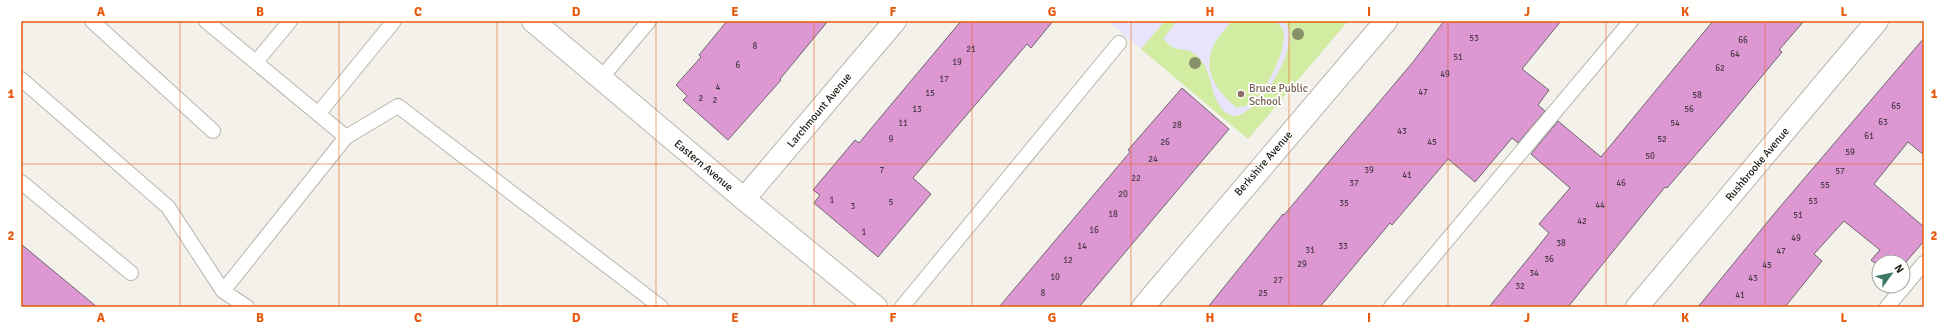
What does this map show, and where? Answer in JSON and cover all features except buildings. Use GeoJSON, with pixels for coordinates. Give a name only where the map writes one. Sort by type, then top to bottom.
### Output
{"type":"FeatureCollection","features":[{"type":"Feature","properties":{"kind":"street","name":"Eastern Avenue"},"geometry":{"type":"LineString","coordinates":[[533,21],[744,199],[876,307]]}},
{"type":"Feature","properties":{"kind":"street","name":"Larchmount Avenue"},"geometry":{"type":"LineString","coordinates":[[744,199],[895,21]]}},
{"type":"Feature","properties":{"kind":"street","name":"Berkshire Avenue"},"geometry":{"type":"LineString","coordinates":[[1143,307],[1386,21]]}},
{"type":"Feature","properties":{"kind":"street","name":"Rushbrooke Avenue"},"geometry":{"type":"LineString","coordinates":[[1637,307],[1877,21]]}},
{"type":"Feature","properties":{"kind":"lane"},"geometry":{"type":"LineString","coordinates":[[92,21],[213,131]]}},
{"type":"Feature","properties":{"kind":"lane"},"geometry":{"type":"LineString","coordinates":[[206,21],[346,137]]}},
{"type":"Feature","properties":{"kind":"lane"},"geometry":{"type":"LineString","coordinates":[[256,62],[290,21]]}},
{"type":"Feature","properties":{"kind":"lane"},"geometry":{"type":"LineString","coordinates":[[318,114],[394,21]]}},
{"type":"Feature","properties":{"kind":"lane"},"geometry":{"type":"LineString","coordinates":[[602,78],[649,21]]}},
{"type":"Feature","properties":{"kind":"lane"},"geometry":{"type":"LineString","coordinates":[[1391,307],[1631,21]]}},
{"type":"Feature","properties":{"kind":"lane"},"geometry":{"type":"LineString","coordinates":[[902,307],[1119,43]]}},
{"type":"Feature","properties":{"kind":"lane"},"geometry":{"type":"LineString","coordinates":[[23,84],[168,207],[223,291],[247,307]]}},
{"type":"Feature","properties":{"kind":"lane"},"geometry":{"type":"LineString","coordinates":[[223,291],[346,137],[398,106],[661,307]]}},
{"type":"Feature","properties":{"kind":"lane"},"geometry":{"type":"LineString","coordinates":[[21,182],[131,273]]}},
{"type":"Feature","properties":{"kind":"lane"},"geometry":{"type":"LineString","coordinates":[[1887,307],[1924,263]]}},
{"type":"Feature","properties":{"kind":"shaded area","name":"Bruce Public School"},"geometry":{"type":"Polygon","coordinates":[[[1108,21],[1348,21],[1248,139],[1108,21]]]}},
{"type":"Feature","properties":{"kind":"green space"},"geometry":{"type":"Polygon","coordinates":[[[1165,21],[1173,21],[1175,23],[1163,39],[1172,47],[1195,54],[1204,64],[1218,104],[1230,115],[1240,115],[1251,108],[1263,96],[1283,63],[1288,46],[1289,32],[1284,21],[1348,21],[1248,139],[1141,49],[1165,21]]]}},
{"type":"Feature","properties":{"kind":"green space"},"geometry":{"type":"Polygon","coordinates":[[[1232,21],[1275,21],[1280,25],[1284,35],[1280,56],[1270,79],[1252,103],[1237,108],[1216,86],[1212,78],[1209,60],[1211,51],[1218,38],[1232,21]]]}},
{"type":"Feature","properties":{"kind":"place","name":"Bruce Public School"},"geometry":{"type":"Point","coordinates":[1241,94]}}]}
